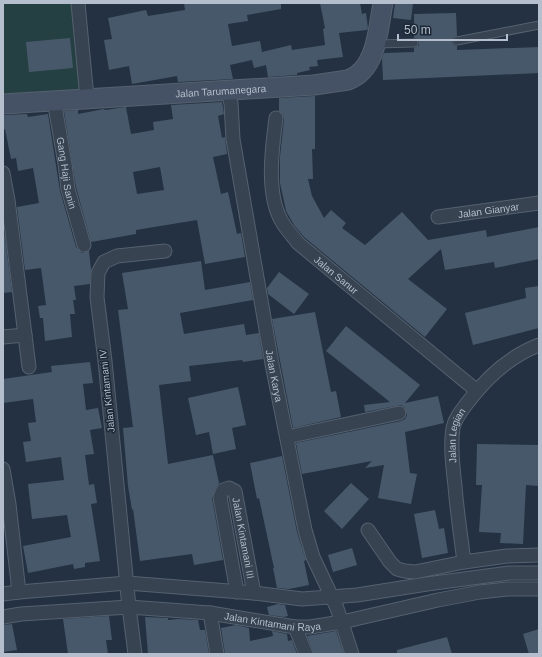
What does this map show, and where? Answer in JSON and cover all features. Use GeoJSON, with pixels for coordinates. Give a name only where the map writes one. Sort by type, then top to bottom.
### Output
{"type":"FeatureCollection","features":[{"type":"Feature","properties":{"kind":"street"},"geometry":{"type":"LineString","coordinates":[[78,3],[87,98]]}},
{"type":"Feature","properties":{"kind":"street","name":"Jalan Tarumanegara"},"geometry":{"type":"LineString","coordinates":[[3,104],[314,85],[348,80],[358,75],[366,67],[373,54],[383,3]]}},
{"type":"Feature","properties":{"kind":"street","name":"Jalan Karya"},"geometry":{"type":"LineString","coordinates":[[227,90],[231,103],[233,139],[272,364],[305,530],[313,557],[342,622],[352,654]]}},
{"type":"Feature","properties":{"kind":"street","name":"Gang Haji Sanin"},"geometry":{"type":"LineString","coordinates":[[54,100],[68,190],[84,245]]}},
{"type":"Feature","properties":{"kind":"street","name":"Jalan Sanur"},"geometry":{"type":"LineString","coordinates":[[276,118],[271,161],[274,201],[280,220],[298,243],[477,390]]}},
{"type":"Feature","properties":{"kind":"street"},"geometry":{"type":"LineString","coordinates":[[3,173],[8,200],[9,256],[30,367]]}},
{"type":"Feature","properties":{"kind":"street","name":"Jalan Gianyar"},"geometry":{"type":"LineString","coordinates":[[438,217],[539,202]]}},
{"type":"Feature","properties":{"kind":"street","name":"Jalan Kintamani IV"},"geometry":{"type":"LineString","coordinates":[[135,654],[97,297],[98,273],[104,262],[117,256],[165,250]]}},
{"type":"Feature","properties":{"kind":"street"},"geometry":{"type":"LineString","coordinates":[[3,337],[25,335]]}},
{"type":"Feature","properties":{"kind":"street","name":"Jalan Legian"},"geometry":{"type":"LineString","coordinates":[[464,562],[453,471],[453,428],[462,410],[477,390],[492,375],[510,360],[539,346]]}},
{"type":"Feature","properties":{"kind":"street"},"geometry":{"type":"LineString","coordinates":[[287,437],[399,413]]}},
{"type":"Feature","properties":{"kind":"street"},"geometry":{"type":"LineString","coordinates":[[3,469],[9,504],[19,592]]}},
{"type":"Feature","properties":{"kind":"street","name":"Jalan Kintamani III"},"geometry":{"type":"LineString","coordinates":[[237,592],[220,497],[223,490],[229,488],[235,491],[254,593]]}},
{"type":"Feature","properties":{"kind":"street"},"geometry":{"type":"LineString","coordinates":[[368,530],[390,562],[397,569],[405,572],[415,572],[464,562],[507,556],[539,555]]}},
{"type":"Feature","properties":{"kind":"street"},"geometry":{"type":"LineString","coordinates":[[3,594],[127,583],[254,593],[302,599],[332,598],[509,573],[539,573]]}},
{"type":"Feature","properties":{"kind":"street","name":"Jalan Kintamani Raya"},"geometry":{"type":"LineString","coordinates":[[3,617],[22,614],[129,607],[210,613],[296,627],[310,627],[342,622],[480,592],[507,589],[539,589]]}},
{"type":"Feature","properties":{"kind":"street"},"geometry":{"type":"LineString","coordinates":[[210,613],[217,654]]}},
{"type":"Feature","properties":{"kind":"street"},"geometry":{"type":"LineString","coordinates":[[296,627],[306,654]]}},
{"type":"Feature","properties":{"kind":"lane"},"geometry":{"type":"LineString","coordinates":[[457,41],[539,25]]}},
{"type":"Feature","properties":{"kind":"lane"},"geometry":{"type":"LineString","coordinates":[[375,44],[414,42]]}},
{"type":"Feature","properties":{"kind":"green space"},"geometry":{"type":"Polygon","coordinates":[[[75,3],[84,88],[3,96],[3,4],[75,3]]]}},
{"type":"Feature","properties":{"kind":"building"},"geometry":{"type":"Polygon","coordinates":[[[184,3],[281,3],[281,9],[247,15],[248,21],[228,24],[232,46],[260,41],[262,52],[291,45],[292,50],[325,45],[323,29],[325,28],[320,3],[360,3],[362,14],[366,13],[368,28],[367,30],[339,33],[343,57],[317,60],[318,66],[309,67],[310,70],[297,73],[297,75],[268,77],[266,65],[254,68],[252,60],[230,65],[233,79],[178,82],[177,76],[132,84],[129,66],[109,70],[104,40],[112,39],[108,18],[146,10],[148,16],[185,10],[184,3]]]}},
{"type":"Feature","properties":{"kind":"building"},"geometry":{"type":"Polygon","coordinates":[[[395,3],[413,3],[411,20],[393,18],[395,3]]]}},
{"type":"Feature","properties":{"kind":"building"},"geometry":{"type":"Polygon","coordinates":[[[456,13],[457,36],[453,38],[452,42],[457,46],[457,50],[539,47],[539,73],[383,80],[382,58],[384,53],[414,52],[414,48],[419,45],[418,40],[414,38],[414,14],[456,13]]]}},
{"type":"Feature","properties":{"kind":"building"},"geometry":{"type":"Polygon","coordinates":[[[70,38],[73,68],[29,72],[26,42],[70,38]]]}},
{"type":"Feature","properties":{"kind":"building"},"geometry":{"type":"Polygon","coordinates":[[[315,96],[315,149],[312,149],[313,179],[308,179],[312,196],[324,218],[331,210],[346,223],[342,228],[365,245],[402,212],[428,240],[486,230],[487,237],[539,227],[539,259],[495,268],[494,262],[445,270],[441,249],[408,279],[447,309],[425,337],[304,237],[294,225],[286,211],[280,183],[280,157],[284,119],[283,115],[279,111],[279,98],[315,96]]]}},
{"type":"Feature","properties":{"kind":"building"},"geometry":{"type":"Polygon","coordinates":[[[222,102],[224,114],[218,116],[222,138],[225,137],[227,154],[213,157],[221,194],[228,192],[237,234],[241,233],[245,257],[205,264],[197,220],[136,230],[136,234],[91,242],[76,187],[64,111],[78,110],[78,114],[126,107],[131,134],[154,130],[153,122],[173,119],[171,105],[222,102]],[[160,167],[133,172],[137,194],[164,190],[160,167]]]}},
{"type":"Feature","properties":{"kind":"building"},"geometry":{"type":"Polygon","coordinates":[[[27,114],[28,117],[48,114],[60,191],[76,247],[82,253],[89,251],[91,269],[90,284],[74,286],[76,300],[73,300],[75,314],[70,314],[72,337],[45,341],[43,318],[40,318],[38,306],[46,305],[41,268],[25,270],[17,207],[39,203],[33,168],[18,171],[16,158],[11,159],[5,129],[3,130],[3,115],[27,114]]]}},
{"type":"Feature","properties":{"kind":"building"},"geometry":{"type":"Polygon","coordinates":[[[3,224],[12,292],[3,293],[3,224]]]}},
{"type":"Feature","properties":{"kind":"building"},"geometry":{"type":"Polygon","coordinates":[[[201,261],[205,290],[250,282],[253,300],[180,313],[184,334],[244,324],[246,335],[259,333],[263,359],[189,366],[191,381],[159,385],[168,464],[213,455],[219,483],[212,498],[223,560],[194,565],[192,554],[140,561],[133,509],[132,510],[128,486],[123,428],[133,427],[118,310],[128,309],[122,273],[201,261]]]}},
{"type":"Feature","properties":{"kind":"building"},"geometry":{"type":"Polygon","coordinates":[[[279,272],[309,294],[294,314],[268,294],[267,288],[279,272]]]}},
{"type":"Feature","properties":{"kind":"building"},"geometry":{"type":"Polygon","coordinates":[[[539,286],[539,328],[473,345],[465,313],[526,298],[525,288],[539,286]]]}},
{"type":"Feature","properties":{"kind":"building"},"geometry":{"type":"Polygon","coordinates":[[[315,312],[331,392],[336,391],[341,417],[293,428],[272,319],[315,312]]]}},
{"type":"Feature","properties":{"kind":"building"},"geometry":{"type":"Polygon","coordinates":[[[346,326],[420,385],[405,403],[438,396],[444,423],[405,432],[410,473],[417,474],[411,504],[378,498],[384,465],[365,468],[372,461],[302,474],[296,443],[401,421],[405,419],[407,415],[405,408],[401,405],[365,412],[364,405],[390,402],[326,351],[346,326]]]}},
{"type":"Feature","properties":{"kind":"building"},"geometry":{"type":"Polygon","coordinates":[[[90,362],[93,383],[83,384],[86,410],[98,408],[102,428],[90,430],[94,454],[85,455],[89,485],[94,484],[97,503],[91,504],[100,561],[85,563],[85,567],[74,569],[73,564],[28,573],[23,546],[71,537],[67,515],[32,519],[28,484],[64,480],[61,457],[26,462],[23,442],[31,441],[28,423],[36,422],[33,399],[3,403],[3,379],[52,372],[51,366],[90,362]]]}},
{"type":"Feature","properties":{"kind":"building"},"geometry":{"type":"Polygon","coordinates":[[[238,387],[246,425],[232,428],[236,449],[213,454],[209,432],[196,435],[188,398],[238,387]]]}},
{"type":"Feature","properties":{"kind":"building"},"geometry":{"type":"Polygon","coordinates":[[[477,444],[539,445],[539,486],[526,485],[523,544],[500,543],[501,533],[479,532],[482,485],[476,485],[477,444]]]}},
{"type":"Feature","properties":{"kind":"building"},"geometry":{"type":"Polygon","coordinates":[[[282,456],[297,532],[306,560],[304,561],[309,585],[289,589],[277,588],[259,498],[257,499],[250,463],[282,456]]]}},
{"type":"Feature","properties":{"kind":"building"},"geometry":{"type":"Polygon","coordinates":[[[351,483],[369,499],[342,529],[324,511],[351,483]]]}},
{"type":"Feature","properties":{"kind":"building"},"geometry":{"type":"Polygon","coordinates":[[[435,510],[439,529],[444,528],[448,553],[422,558],[414,514],[435,510]]]}},
{"type":"Feature","properties":{"kind":"building"},"geometry":{"type":"Polygon","coordinates":[[[352,548],[357,565],[333,572],[328,555],[352,548]]]}},
{"type":"Feature","properties":{"kind":"building"},"geometry":{"type":"Polygon","coordinates":[[[278,604],[285,605],[288,616],[284,617],[269,615],[267,607],[278,604]]]}},
{"type":"Feature","properties":{"kind":"building"},"geometry":{"type":"Polygon","coordinates":[[[109,616],[112,640],[106,640],[108,654],[68,654],[63,619],[109,616]]]}},
{"type":"Feature","properties":{"kind":"building"},"geometry":{"type":"Polygon","coordinates":[[[145,617],[168,618],[168,620],[198,620],[200,630],[205,630],[209,654],[148,654],[145,617]]]}},
{"type":"Feature","properties":{"kind":"building"},"geometry":{"type":"Polygon","coordinates":[[[12,624],[17,650],[3,652],[3,625],[12,624]]]}},
{"type":"Feature","properties":{"kind":"building"},"geometry":{"type":"Polygon","coordinates":[[[236,625],[249,628],[250,641],[273,636],[272,631],[287,634],[288,641],[292,640],[297,654],[225,654],[221,628],[236,625]]]}},
{"type":"Feature","properties":{"kind":"building"},"geometry":{"type":"Polygon","coordinates":[[[539,629],[539,654],[529,654],[523,634],[539,629]]]}},
{"type":"Feature","properties":{"kind":"building"},"geometry":{"type":"Polygon","coordinates":[[[336,631],[344,654],[314,654],[307,636],[336,631]]]}},
{"type":"Feature","properties":{"kind":"building"},"geometry":{"type":"Polygon","coordinates":[[[447,637],[452,654],[397,654],[397,650],[447,637]]]}}]}
